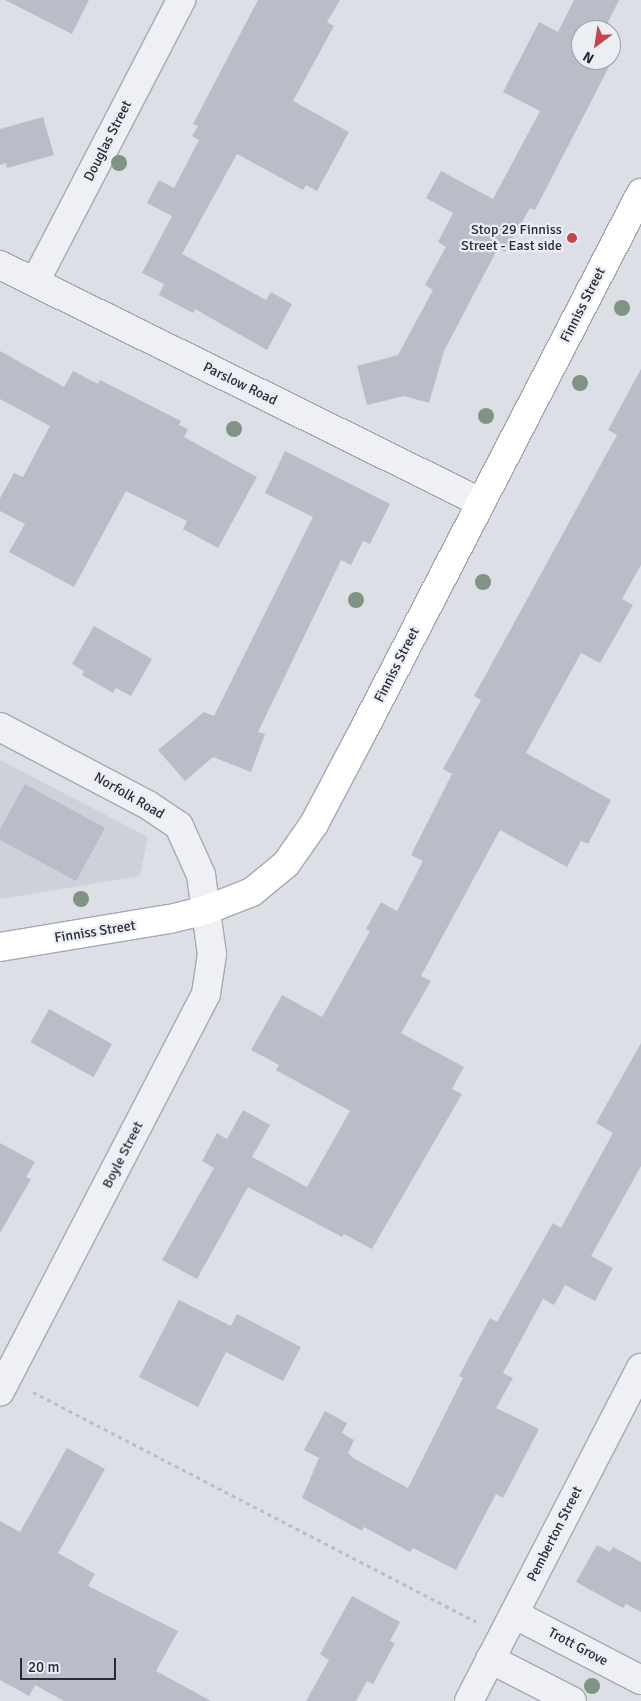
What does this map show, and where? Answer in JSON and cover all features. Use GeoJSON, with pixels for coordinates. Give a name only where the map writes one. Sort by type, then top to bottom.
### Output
{"type":"FeatureCollection","features":[{"type":"Feature","properties":{"kind":"street","name":"Douglas Street"},"geometry":{"type":"LineString","coordinates":[[35,282],[181,0]]}},
{"type":"Feature","properties":{"kind":"street","name":"Finniss Street"},"geometry":{"type":"LineString","coordinates":[[0,948],[206,910],[252,892],[269,881],[286,864],[314,824],[641,193]]}},
{"type":"Feature","properties":{"kind":"street","name":"Parslow Road"},"geometry":{"type":"LineString","coordinates":[[0,265],[480,502]]}},
{"type":"Feature","properties":{"kind":"street","name":"Norfolk Road"},"geometry":{"type":"LineString","coordinates":[[0,727],[148,805],[179,826],[201,875],[206,910]]}},
{"type":"Feature","properties":{"kind":"street","name":"Boyle Street"},"geometry":{"type":"LineString","coordinates":[[4,1385],[206,994],[212,954],[206,910]]}},
{"type":"Feature","properties":{"kind":"street","name":"Pemberton Street"},"geometry":{"type":"LineString","coordinates":[[469,1701],[641,1368]]}},
{"type":"Feature","properties":{"kind":"street","name":"Trott Grove"},"geometry":{"type":"LineString","coordinates":[[509,1625],[641,1680]]}},
{"type":"Feature","properties":{"kind":"street"},"geometry":{"type":"LineString","coordinates":[[490,1659],[572,1701]]}},
{"type":"Feature","properties":{"kind":"path"},"geometry":{"type":"LineString","coordinates":[[4,1385],[509,1625]]}},
{"type":"Feature","properties":{"kind":"shaded area"},"geometry":{"type":"Polygon","coordinates":[[[0,760],[148,837],[140,876],[0,899],[0,760]]]}},
{"type":"Feature","properties":{"kind":"building"},"geometry":{"type":"Polygon","coordinates":[[[5,0],[89,0],[72,34],[5,0]]]}},
{"type":"Feature","properties":{"kind":"building"},"geometry":{"type":"Polygon","coordinates":[[[258,0],[340,0],[327,22],[334,26],[293,101],[349,132],[317,191],[306,185],[303,190],[237,154],[182,254],[266,300],[271,292],[292,304],[267,350],[195,309],[193,313],[159,295],[164,284],[142,273],[172,216],[147,203],[159,180],[174,188],[199,140],[192,136],[198,126],[193,124],[258,0]]]}},
{"type":"Feature","properties":{"kind":"building"},"geometry":{"type":"Polygon","coordinates":[[[574,0],[619,0],[609,20],[571,20],[571,70],[607,70],[535,210],[530,208],[505,252],[498,248],[444,351],[429,403],[404,396],[367,405],[357,366],[398,355],[433,290],[425,285],[446,247],[438,242],[453,213],[426,198],[441,171],[493,199],[540,111],[503,92],[539,22],[558,32],[574,0]]]}},
{"type":"Feature","properties":{"kind":"building"},"geometry":{"type":"Polygon","coordinates":[[[43,117],[54,155],[7,168],[6,163],[0,165],[0,129],[43,117]]]}},
{"type":"Feature","properties":{"kind":"building"},"geometry":{"type":"Polygon","coordinates":[[[0,351],[64,387],[73,371],[98,384],[100,380],[181,421],[179,425],[188,429],[184,437],[257,477],[218,548],[183,529],[187,521],[126,491],[74,587],[9,552],[25,524],[0,511],[0,498],[14,473],[23,477],[50,426],[0,399],[0,351]]]}},
{"type":"Feature","properties":{"kind":"building"},"geometry":{"type":"Polygon","coordinates":[[[641,369],[641,565],[622,599],[633,605],[600,663],[581,653],[526,753],[611,800],[588,844],[581,841],[567,867],[500,830],[421,976],[431,981],[401,1033],[464,1067],[452,1089],[462,1094],[372,1249],[344,1234],[342,1237],[248,1187],[197,1279],[162,1260],[214,1168],[202,1161],[217,1133],[227,1139],[243,1110],[270,1125],[252,1157],[307,1187],[350,1111],[276,1070],[279,1065],[251,1050],[282,995],[322,1017],[370,931],[366,929],[381,902],[397,911],[423,861],[411,855],[452,774],[443,769],[481,700],[474,696],[617,435],[608,430],[641,369]]]}},
{"type":"Feature","properties":{"kind":"building"},"geometry":{"type":"Polygon","coordinates":[[[285,451],[390,504],[370,544],[363,541],[351,565],[341,560],[258,732],[265,734],[251,772],[213,757],[185,781],[158,750],[204,712],[214,716],[313,517],[265,493],[285,451]]]}},
{"type":"Feature","properties":{"kind":"building"},"geometry":{"type":"Polygon","coordinates":[[[94,626],[152,659],[131,696],[116,688],[113,693],[82,675],[84,671],[72,664],[94,626]]]}},
{"type":"Feature","properties":{"kind":"building"},"geometry":{"type":"Polygon","coordinates":[[[25,784],[105,828],[76,881],[0,840],[0,829],[25,784]]]}},
{"type":"Feature","properties":{"kind":"building"},"geometry":{"type":"Polygon","coordinates":[[[49,1009],[112,1044],[94,1077],[31,1042],[49,1009]]]}},
{"type":"Feature","properties":{"kind":"building"},"geometry":{"type":"Polygon","coordinates":[[[641,1043],[641,1166],[591,1256],[613,1268],[595,1301],[565,1285],[554,1305],[543,1299],[503,1373],[513,1378],[496,1408],[539,1429],[503,1498],[496,1494],[456,1570],[413,1548],[410,1552],[364,1527],[362,1531],[302,1498],[319,1458],[304,1450],[325,1411],[347,1423],[342,1433],[354,1440],[348,1453],[353,1458],[408,1488],[463,1378],[459,1376],[490,1318],[497,1322],[553,1223],[561,1228],[613,1133],[596,1123],[641,1043]]]}},
{"type":"Feature","properties":{"kind":"building"},"geometry":{"type":"Polygon","coordinates":[[[0,1143],[35,1162],[26,1177],[31,1179],[0,1233],[0,1143]]]}},
{"type":"Feature","properties":{"kind":"building"},"geometry":{"type":"Polygon","coordinates":[[[179,1300],[231,1326],[237,1314],[301,1347],[283,1381],[226,1352],[198,1407],[139,1377],[179,1300]]]}},
{"type":"Feature","properties":{"kind":"building"},"geometry":{"type":"Polygon","coordinates":[[[67,1448],[105,1469],[58,1553],[95,1574],[88,1586],[178,1631],[156,1671],[211,1701],[64,1701],[35,1685],[29,1696],[0,1680],[0,1521],[20,1532],[67,1448]]]}},
{"type":"Feature","properties":{"kind":"building"},"geometry":{"type":"Polygon","coordinates":[[[597,1545],[610,1552],[613,1547],[641,1562],[641,1612],[626,1604],[623,1608],[576,1582],[597,1545]]]}},
{"type":"Feature","properties":{"kind":"building"},"geometry":{"type":"Polygon","coordinates":[[[352,1596],[400,1622],[390,1641],[395,1643],[373,1684],[367,1681],[356,1701],[306,1701],[329,1660],[320,1654],[352,1596]]]}},
{"type":"Feature","properties":{"kind":"place","name":"Stop 29 Finniss Street - East side"},"geometry":{"type":"Point","coordinates":[572,238]}}]}
